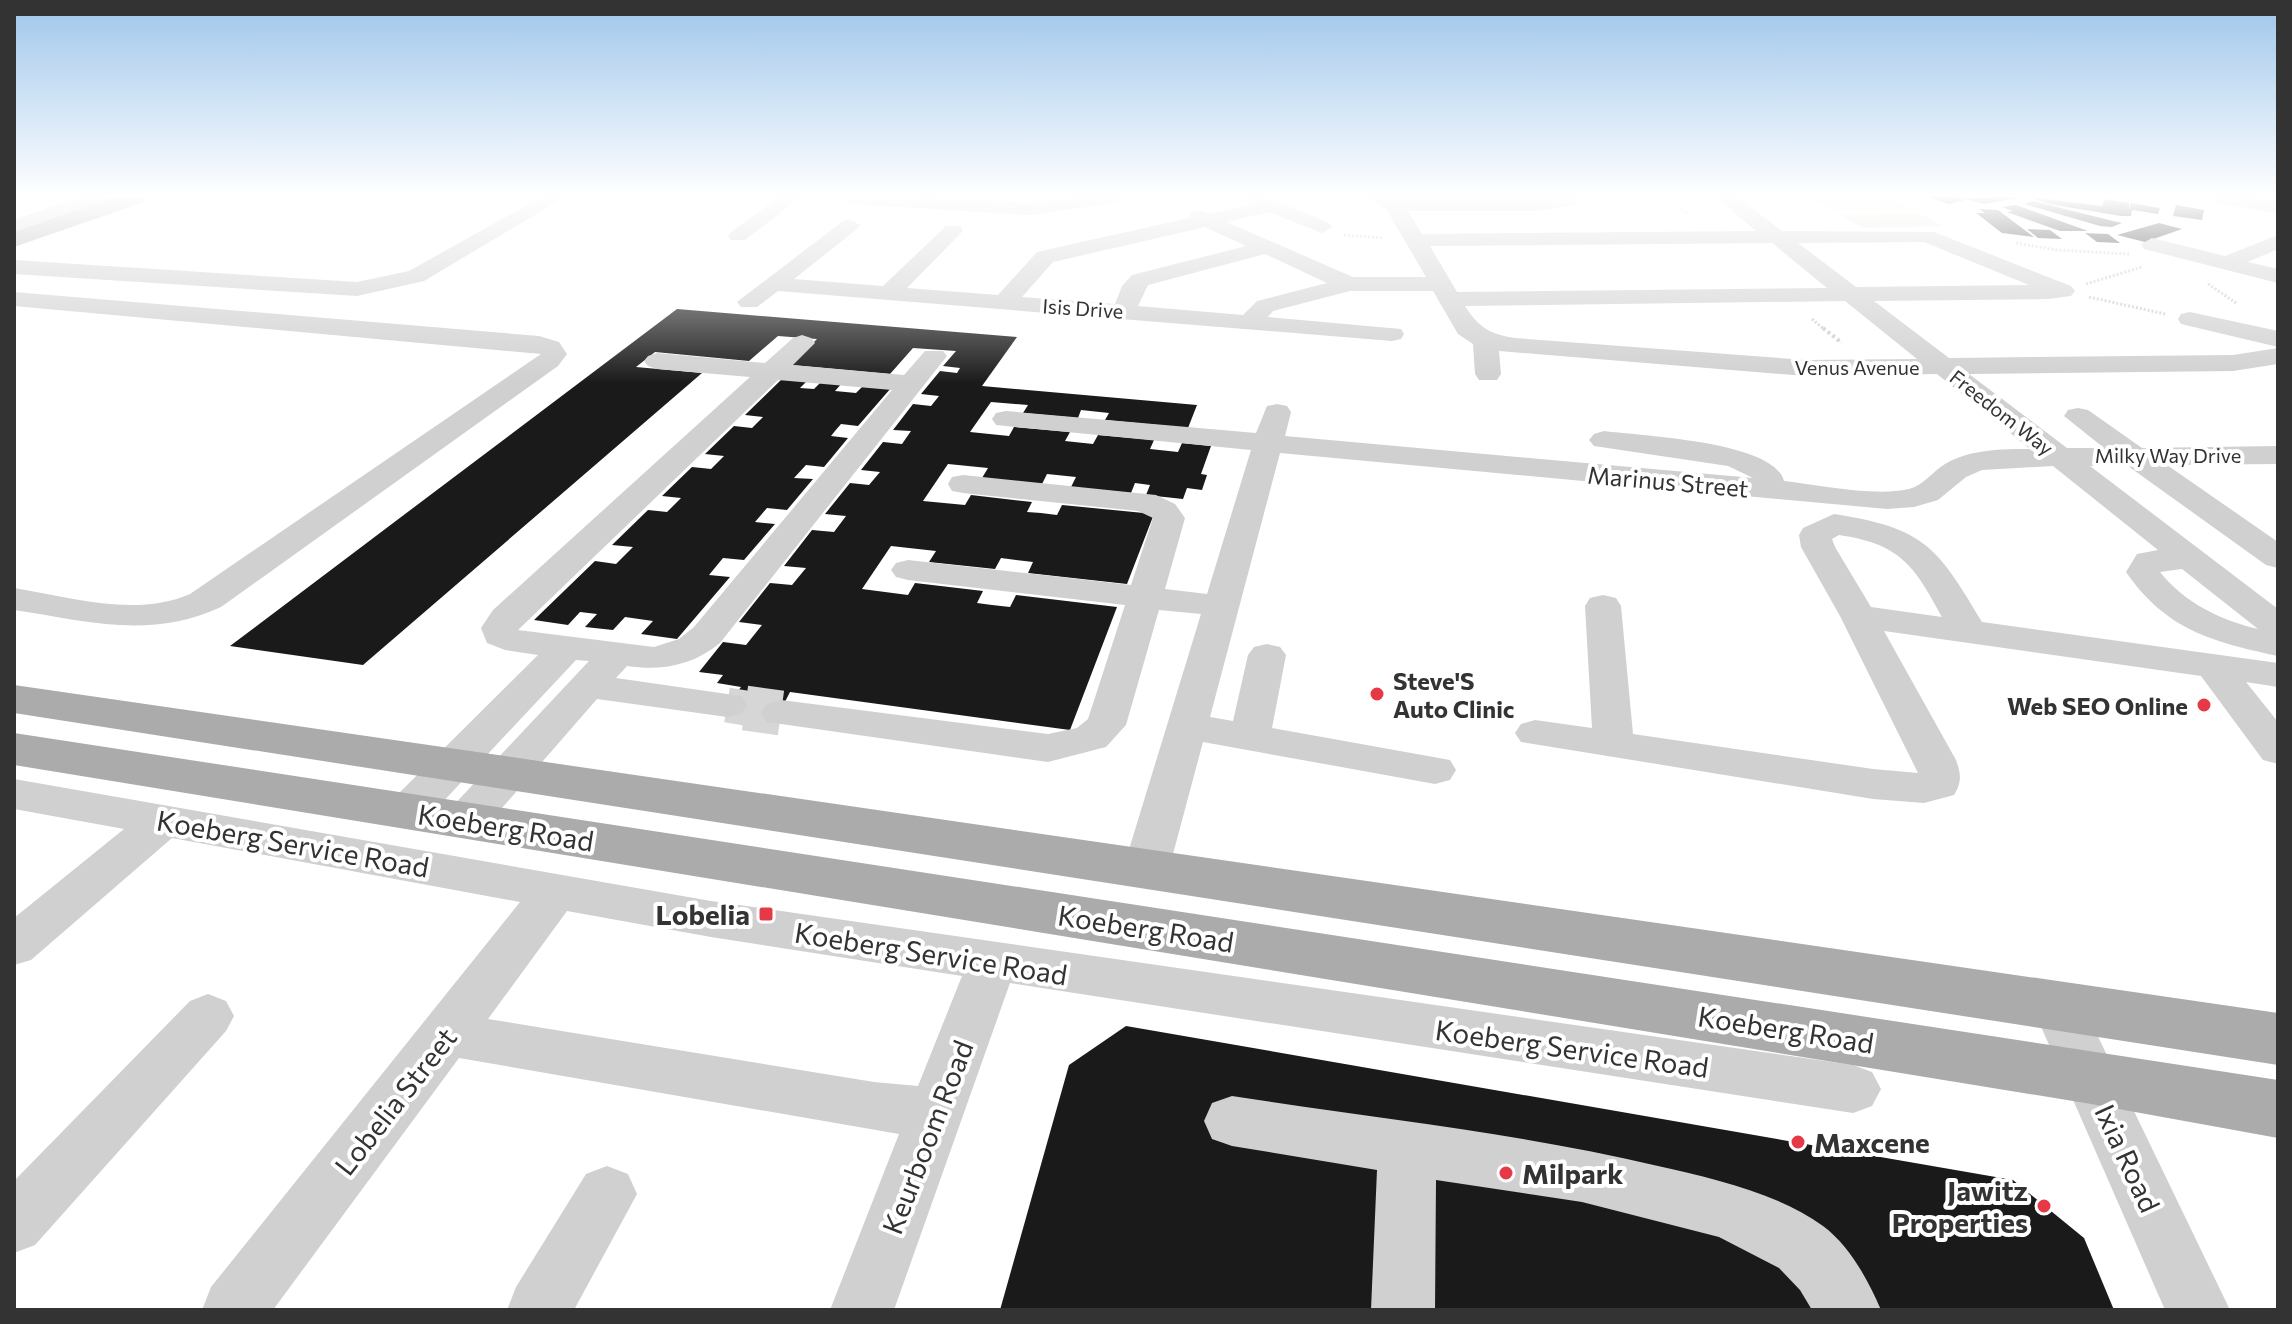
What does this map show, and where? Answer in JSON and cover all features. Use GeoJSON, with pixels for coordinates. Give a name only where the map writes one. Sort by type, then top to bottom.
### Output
{"type":"FeatureCollection","features":[{"type":"Feature","properties":{"kind":"main road"},"geometry":{"type":"LineString","coordinates":[[14,699],[2278,1039]]}},
{"type":"Feature","properties":{"kind":"main road","name":"Koeberg Road"},"geometry":{"type":"LineString","coordinates":[[14,749],[2278,1109]]}},
{"type":"Feature","properties":{"kind":"street"},"geometry":{"type":"LineString","coordinates":[[14,267],[357,289],[416,276],[447,259]]}},
{"type":"Feature","properties":{"kind":"street"},"geometry":{"type":"LineString","coordinates":[[749,302],[807,259]]}},
{"type":"Feature","properties":{"kind":"street"},"geometry":{"type":"LineString","coordinates":[[889,293],[924,259]]}},
{"type":"Feature","properties":{"kind":"street"},"geometry":{"type":"LineString","coordinates":[[1005,302],[1043,259]]}},
{"type":"Feature","properties":{"kind":"street"},"geometry":{"type":"LineString","coordinates":[[1124,311],[1133,286],[1140,280],[1221,259]]}},
{"type":"Feature","properties":{"kind":"street"},"geometry":{"type":"LineString","coordinates":[[1292,259],[1349,284]]}},
{"type":"Feature","properties":{"kind":"street"},"geometry":{"type":"LineString","coordinates":[[1427,259],[1467,329],[1485,341],[1488,374]]}},
{"type":"Feature","properties":{"kind":"street","name":"Freedom Way"},"geometry":{"type":"LineString","coordinates":[[1804,259],[2278,627]]}},
{"type":"Feature","properties":{"kind":"street"},"geometry":{"type":"LineString","coordinates":[[1983,259],[2063,291]]}},
{"type":"Feature","properties":{"kind":"street"},"geometry":{"type":"LineString","coordinates":[[2204,259],[2278,276]]}},
{"type":"Feature","properties":{"kind":"street"},"geometry":{"type":"LineString","coordinates":[[2218,261],[2225,259]]}},
{"type":"Feature","properties":{"kind":"street","name":"Isis Drive"},"geometry":{"type":"LineString","coordinates":[[775,284],[1392,334]]}},
{"type":"Feature","properties":{"kind":"street"},"geometry":{"type":"LineString","coordinates":[[1250,322],[1265,306],[1349,284],[1447,292],[1849,294],[2063,291]]}},
{"type":"Feature","properties":{"kind":"street"},"geometry":{"type":"LineString","coordinates":[[14,599],[136,616],[159,616],[188,609],[261,563],[549,361],[554,354],[550,347],[539,344],[20,302]]}},
{"type":"Feature","properties":{"kind":"street"},"geometry":{"type":"LineString","coordinates":[[2190,319],[2278,339]]}},
{"type":"Feature","properties":{"kind":"street","name":"Venus Avenue"},"geometry":{"type":"LineString","coordinates":[[1485,341],[1542,349],[1787,367],[2233,363],[2278,356]]}},
{"type":"Feature","properties":{"kind":"street"},"geometry":{"type":"LineString","coordinates":[[802,343],[506,618],[499,628],[500,635],[505,639],[657,659],[692,647],[707,635],[934,356]]}},
{"type":"Feature","properties":{"kind":"street"},"geometry":{"type":"LineString","coordinates":[[657,361],[911,384]]}},
{"type":"Feature","properties":{"kind":"street"},"geometry":{"type":"LineString","coordinates":[[2078,416],[2278,558]]}},
{"type":"Feature","properties":{"kind":"street","name":"Marinus Street"},"geometry":{"type":"LineString","coordinates":[[1006,419],[1272,428],[1771,491],[1872,500],[1914,498],[1973,463],[1996,458],[2058,456]]}},
{"type":"Feature","properties":{"kind":"street"},"geometry":{"type":"LineString","coordinates":[[1146,869],[1272,428]]}},
{"type":"Feature","properties":{"kind":"street"},"geometry":{"type":"LineString","coordinates":[[1604,440],[1745,461],[1767,474],[1771,491]]}},
{"type":"Feature","properties":{"kind":"street","name":"Milky Way Drive"},"geometry":{"type":"LineString","coordinates":[[2058,456],[2278,455]]}},
{"type":"Feature","properties":{"kind":"street"},"geometry":{"type":"LineString","coordinates":[[781,713],[1048,748],[1091,738],[1106,725],[1169,518],[1164,511],[1145,502],[963,484]]}},
{"type":"Feature","properties":{"kind":"street"},"geometry":{"type":"LineString","coordinates":[[1535,733],[1873,784],[1908,788],[1939,785],[1940,774],[1935,760],[1818,547],[1815,535],[1834,524],[1892,535],[1916,548],[1928,562],[1970,634]]}},
{"type":"Feature","properties":{"kind":"street"},"geometry":{"type":"LineString","coordinates":[[2191,558],[2149,561],[2143,572],[2154,589],[2179,610],[2208,626],[2278,645]]}},
{"type":"Feature","properties":{"kind":"street"},"geometry":{"type":"LineString","coordinates":[[908,570],[1221,606]]}},
{"type":"Feature","properties":{"kind":"street"},"geometry":{"type":"LineString","coordinates":[[1603,606],[1613,743]]}},
{"type":"Feature","properties":{"kind":"street"},"geometry":{"type":"LineString","coordinates":[[1858,616],[2224,680],[2278,699]]}},
{"type":"Feature","properties":{"kind":"street"},"geometry":{"type":"LineString","coordinates":[[408,811],[567,647]]}},
{"type":"Feature","properties":{"kind":"street"},"geometry":{"type":"LineString","coordinates":[[466,820],[617,654]]}},
{"type":"Feature","properties":{"kind":"street"},"geometry":{"type":"LineString","coordinates":[[1250,736],[1267,655]]}},
{"type":"Feature","properties":{"kind":"street"},"geometry":{"type":"LineString","coordinates":[[2224,680],[2278,675]]}},
{"type":"Feature","properties":{"kind":"street"},"geometry":{"type":"LineString","coordinates":[[2224,680],[2278,750]]}},
{"type":"Feature","properties":{"kind":"street"},"geometry":{"type":"LineString","coordinates":[[588,686],[727,705]]}},
{"type":"Feature","properties":{"kind":"street"},"geometry":{"type":"LineString","coordinates":[[1187,726],[1435,770]]}},
{"type":"Feature","properties":{"kind":"street","name":"Koeberg Service Road"},"geometry":{"type":"LineString","coordinates":[[14,794],[556,891],[992,963],[1853,1089]]}},
{"type":"Feature","properties":{"kind":"street"},"geometry":{"type":"LineString","coordinates":[[14,946],[165,820]]}},
{"type":"Feature","properties":{"kind":"street","name":"Lobelia Street"},"geometry":{"type":"LineString","coordinates":[[234,1310],[556,891]]}},
{"type":"Feature","properties":{"kind":"street","name":"Keurboom Road"},"geometry":{"type":"LineString","coordinates":[[862,1310],[992,963]]}},
{"type":"Feature","properties":{"kind":"street","name":"Ixia Road"},"geometry":{"type":"LineString","coordinates":[[2058,1006],[2198,1310]]}},
{"type":"Feature","properties":{"kind":"street"},"geometry":{"type":"LineString","coordinates":[[14,1224],[208,1016]]}},
{"type":"Feature","properties":{"kind":"street"},"geometry":{"type":"LineString","coordinates":[[446,1034],[874,1107],[935,1113]]}},
{"type":"Feature","properties":{"kind":"street"},"geometry":{"type":"LineString","coordinates":[[1232,1121],[1582,1175],[1726,1210],[1801,1247],[1822,1268],[1849,1310]]}},
{"type":"Feature","properties":{"kind":"street"},"geometry":{"type":"LineString","coordinates":[[1403,1310],[1407,1149]]}},
{"type":"Feature","properties":{"kind":"street"},"geometry":{"type":"LineString","coordinates":[[539,1310],[607,1194]]}},
{"type":"Feature","properties":{"kind":"path"},"geometry":{"type":"LineString","coordinates":[[2063,291],[2143,259]]}},
{"type":"Feature","properties":{"kind":"path"},"geometry":{"type":"LineString","coordinates":[[2204,259],[2218,261]]}},
{"type":"Feature","properties":{"kind":"path"},"geometry":{"type":"LineString","coordinates":[[2205,283],[2241,306]]}},
{"type":"Feature","properties":{"kind":"path"},"geometry":{"type":"LineString","coordinates":[[2063,291],[2190,319]]}},
{"type":"Feature","properties":{"kind":"building"},"geometry":{"type":"Polygon","coordinates":[[[677,309],[1017,337],[982,386],[1197,405],[1188,428],[1105,420],[1109,413],[1081,410],[1078,418],[1023,413],[1028,405],[991,402],[970,432],[1009,436],[1014,427],[1070,432],[1065,441],[1093,444],[1098,435],[1154,440],[1150,449],[1178,452],[1182,443],[1211,446],[1201,474],[1207,475],[1202,490],[1187,488],[1183,499],[1146,495],[1150,485],[1135,483],[1131,493],[1071,487],[1076,477],[1047,474],[1042,484],[982,478],[988,468],[948,464],[923,501],[965,505],[971,495],[1032,502],[1027,512],[1057,515],[1062,505],[1154,514],[1127,584],[1028,573],[1033,562],[1001,558],[995,569],[929,562],[936,551],[891,546],[862,589],[908,595],[915,583],[983,591],[977,603],[992,605],[1010,607],[1016,595],[1117,607],[1070,730],[790,692],[774,723],[720,715],[741,687],[717,683],[723,675],[699,672],[723,642],[746,645],[762,625],[739,622],[770,583],[792,585],[806,568],[784,566],[812,530],[834,532],[846,516],[825,514],[850,483],[869,485],[880,472],[861,470],[883,442],[902,444],[911,431],[893,430],[913,404],[931,406],[939,396],[921,394],[940,371],[957,373],[960,368],[943,366],[956,351],[913,348],[890,374],[791,365],[817,339],[778,336],[749,361],[655,352],[636,367],[702,373],[363,665],[230,646],[677,309]]]}},
{"type":"Feature","properties":{"kind":"building"},"geometry":{"type":"Polygon","coordinates":[[[783,378],[808,380],[800,388],[814,389],[822,381],[842,383],[835,391],[856,393],[864,385],[891,388],[858,426],[841,424],[835,431],[831,436],[848,438],[824,467],[806,465],[794,478],[813,479],[787,510],[767,508],[755,522],[775,524],[744,560],[723,558],[709,575],[730,577],[677,639],[641,634],[653,621],[625,617],[613,630],[585,627],[597,614],[580,612],[568,625],[534,620],[595,561],[616,564],[633,547],[612,545],[648,510],[667,512],[681,498],[662,496],[692,467],[711,469],[724,456],[705,454],[734,426],[752,428],[763,417],[745,415],[783,378]]]}},
{"type":"Feature","properties":{"kind":"building","name":"Milpark"},"geometry":{"type":"Polygon","coordinates":[[[1126,1026],[2013,1180],[2084,1238],[2114,1310],[1000,1310],[1069,1065],[1126,1026]]]}},
{"type":"Feature","properties":{"kind":"tunnel"},"geometry":{"type":"LineString","coordinates":[[727,705],[749,709]]}},
{"type":"Feature","properties":{"kind":"tunnel"},"geometry":{"type":"LineString","coordinates":[[745,708],[749,709]]}},
{"type":"Feature","properties":{"kind":"tunnel"},"geometry":{"type":"LineString","coordinates":[[749,709],[781,713]]}},
{"type":"Feature","properties":{"kind":"tunnel"},"geometry":{"type":"LineString","coordinates":[[749,709],[758,710]]}},
{"type":"Feature","properties":{"kind":"place","name":"Steve'S Auto Clinic"},"geometry":{"type":"Point","coordinates":[1377,694]}},
{"type":"Feature","properties":{"kind":"place","name":"Web SEO Online"},"geometry":{"type":"Point","coordinates":[2204,705]}},
{"type":"Feature","properties":{"kind":"place","name":"Lobelia"},"geometry":{"type":"Point","coordinates":[766,914]}},
{"type":"Feature","properties":{"kind":"place","name":"Maxcene"},"geometry":{"type":"Point","coordinates":[1798,1142]}},
{"type":"Feature","properties":{"kind":"place","name":"Milpark"},"geometry":{"type":"Point","coordinates":[1506,1173]}},
{"type":"Feature","properties":{"kind":"place","name":"Jawitz Properties"},"geometry":{"type":"Point","coordinates":[2044,1206]}}]}
